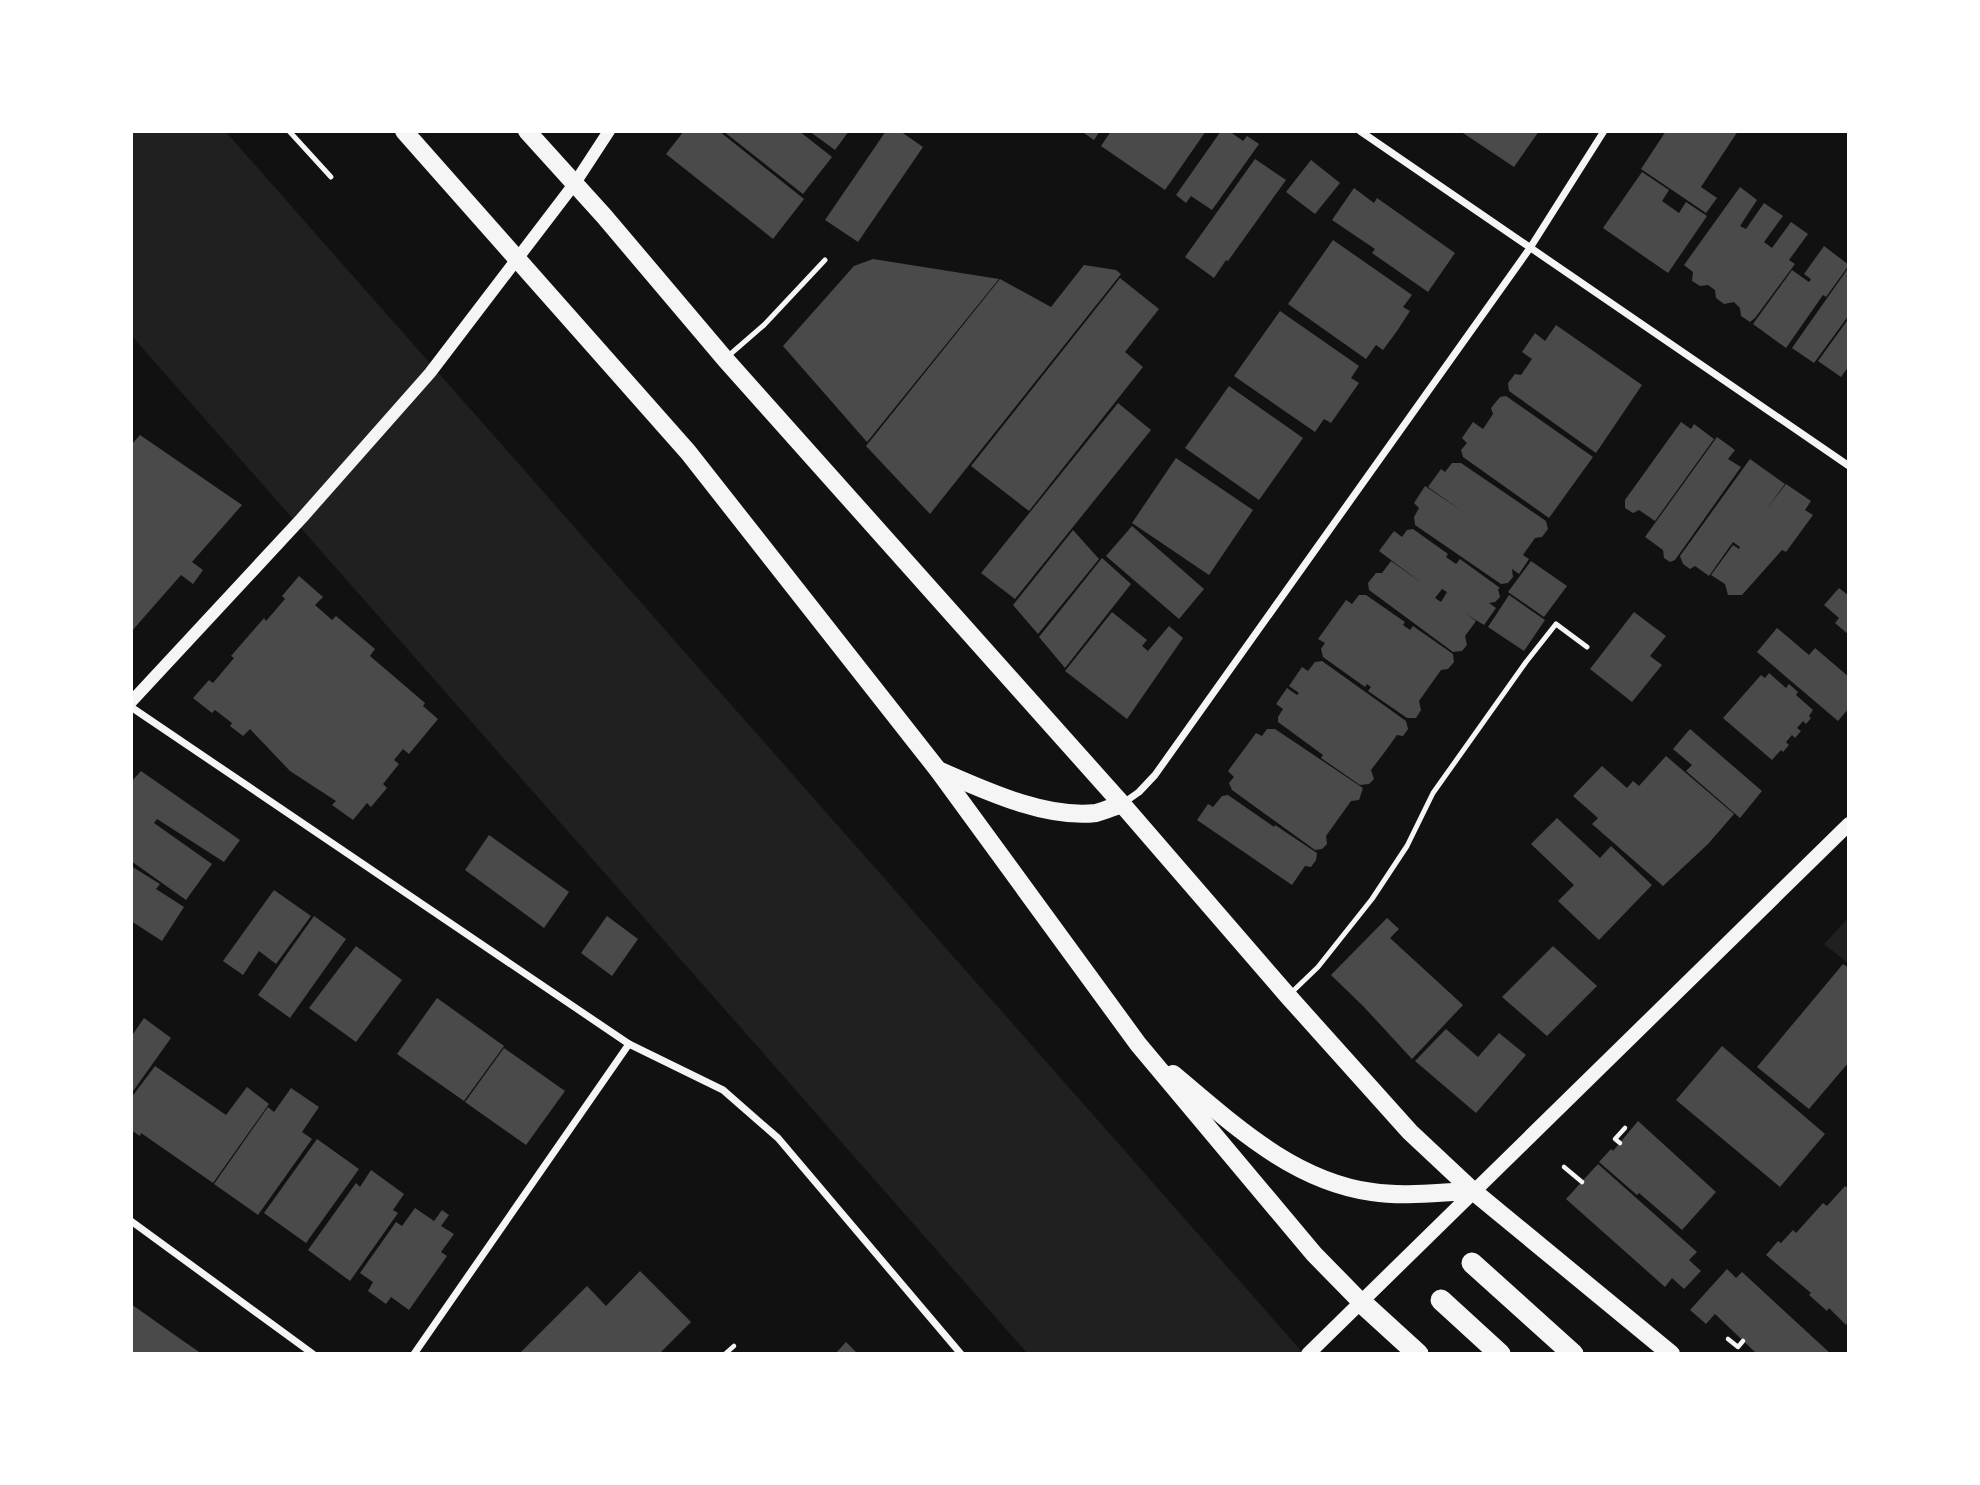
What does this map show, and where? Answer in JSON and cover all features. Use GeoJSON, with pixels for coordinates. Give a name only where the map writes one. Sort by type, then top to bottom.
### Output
{"type":"FeatureCollection","features":[{"type":"Feature","properties":{"kind":"highway"},"geometry":{"type":"LineString","coordinates":[[1472,1264],[1573,1354]]}},
{"type":"Feature","properties":{"kind":"highway"},"geometry":{"type":"LineString","coordinates":[[1441,1300],[1500,1354]]}},
{"type":"Feature","properties":{"kind":"highway"},"geometry":{"type":"LineString","coordinates":[[1361,1302],[1418,1354]]}},
{"type":"Feature","properties":{"kind":"main road"},"geometry":{"type":"LineString","coordinates":[[404,131],[688,452],[938,769],[1138,1044],[1314,1254],[1361,1302]]}},
{"type":"Feature","properties":{"kind":"main road"},"geometry":{"type":"LineString","coordinates":[[527,131],[575,183],[725,359],[1410,1132],[1473,1191],[1671,1354]]}},
{"type":"Feature","properties":{"kind":"main road"},"geometry":{"type":"LineString","coordinates":[[938,769],[1018,803],[1046,809],[1082,814],[1099,812],[1122,804]]}},
{"type":"Feature","properties":{"kind":"main road"},"geometry":{"type":"LineString","coordinates":[[1308,1354],[1849,824]]}},
{"type":"Feature","properties":{"kind":"main road"},"geometry":{"type":"LineString","coordinates":[[1138,1044],[1256,1143],[1276,1156],[1321,1177],[1348,1187],[1381,1193],[1473,1191]]}},
{"type":"Feature","properties":{"kind":"street"},"geometry":{"type":"LineString","coordinates":[[131,702],[301,519],[430,373],[519,259],[609,131]]}},
{"type":"Feature","properties":{"kind":"street"},"geometry":{"type":"LineString","coordinates":[[1360,131],[1849,466]]}},
{"type":"Feature","properties":{"kind":"street"},"geometry":{"type":"LineString","coordinates":[[1122,804],[1139,792],[1155,775],[1530,248],[1604,131]]}},
{"type":"Feature","properties":{"kind":"street"},"geometry":{"type":"LineString","coordinates":[[131,707],[629,1044],[723,1090],[778,1138],[961,1354]]}},
{"type":"Feature","properties":{"kind":"street"},"geometry":{"type":"LineString","coordinates":[[414,1354],[629,1044]]}},
{"type":"Feature","properties":{"kind":"street"},"geometry":{"type":"LineString","coordinates":[[131,1221],[313,1354]]}},
{"type":"Feature","properties":{"kind":"lane"},"geometry":{"type":"LineString","coordinates":[[289,131],[331,177]]}},
{"type":"Feature","properties":{"kind":"lane"},"geometry":{"type":"LineString","coordinates":[[725,359],[764,325],[825,260]]}},
{"type":"Feature","properties":{"kind":"lane"},"geometry":{"type":"LineString","coordinates":[[1288,996],[1318,967],[1372,899],[1408,846],[1433,793],[1556,624],[1587,647]]}},
{"type":"Feature","properties":{"kind":"path"},"geometry":{"type":"LineString","coordinates":[[1620,1143],[1615,1139],[1625,1128]]}},
{"type":"Feature","properties":{"kind":"path"},"geometry":{"type":"LineString","coordinates":[[1564,1167],[1582,1182]]}},
{"type":"Feature","properties":{"kind":"path"},"geometry":{"type":"LineString","coordinates":[[1728,1339],[1738,1347],[1743,1341]]}},
{"type":"Feature","properties":{"kind":"path"},"geometry":{"type":"LineString","coordinates":[[725,1354],[734,1346]]}},
{"type":"Feature","properties":{"kind":"shaded area"},"geometry":{"type":"Polygon","coordinates":[[[131,131],[225,131],[1304,1354],[1028,1354],[131,335],[131,131]]]}},
{"type":"Feature","properties":{"kind":"shaded area"},"geometry":{"type":"Polygon","coordinates":[[[1849,917],[1849,964],[1824,944],[1849,917]]]}},
{"type":"Feature","properties":{"kind":"building"},"geometry":{"type":"Polygon","coordinates":[[[684,131],[719,131],[804,199],[773,239],[666,154],[684,131]]]}},
{"type":"Feature","properties":{"kind":"building"},"geometry":{"type":"Polygon","coordinates":[[[723,131],[799,131],[832,157],[803,194],[723,131]]]}},
{"type":"Feature","properties":{"kind":"building"},"geometry":{"type":"Polygon","coordinates":[[[809,131],[849,131],[835,150],[809,131]]]}},
{"type":"Feature","properties":{"kind":"building"},"geometry":{"type":"Polygon","coordinates":[[[886,131],[900,131],[923,147],[858,242],[825,220],[886,131]]]}},
{"type":"Feature","properties":{"kind":"building"},"geometry":{"type":"Polygon","coordinates":[[[1081,131],[1100,131],[1094,140],[1081,131]]]}},
{"type":"Feature","properties":{"kind":"building"},"geometry":{"type":"Polygon","coordinates":[[[1111,131],[1206,131],[1165,190],[1101,146],[1111,131]]]}},
{"type":"Feature","properties":{"kind":"building"},"geometry":{"type":"Polygon","coordinates":[[[1221,131],[1229,131],[1243,141],[1247,136],[1259,144],[1212,210],[1191,196],[1186,203],[1176,195],[1221,131]]]}},
{"type":"Feature","properties":{"kind":"building"},"geometry":{"type":"Polygon","coordinates":[[[1460,131],[1539,131],[1514,167],[1460,131]]]}},
{"type":"Feature","properties":{"kind":"building"},"geometry":{"type":"Polygon","coordinates":[[[1666,131],[1738,131],[1701,187],[1717,198],[1706,213],[1641,169],[1666,131]]]}},
{"type":"Feature","properties":{"kind":"building"},"geometry":{"type":"Polygon","coordinates":[[[1255,159],[1286,180],[1214,278],[1185,257],[1255,159]]]}},
{"type":"Feature","properties":{"kind":"building"},"geometry":{"type":"Polygon","coordinates":[[[1311,160],[1340,183],[1315,214],[1286,192],[1311,160]]]}},
{"type":"Feature","properties":{"kind":"building"},"geometry":{"type":"Polygon","coordinates":[[[1642,172],[1669,190],[1662,201],[1679,213],[1686,202],[1707,216],[1668,273],[1603,228],[1642,172]]]}},
{"type":"Feature","properties":{"kind":"building"},"geometry":{"type":"Polygon","coordinates":[[[1740,187],[1757,200],[1740,226],[1746,229],[1764,203],[1783,216],[1764,242],[1772,248],[1791,222],[1808,234],[1789,260],[1795,264],[1750,322],[1741,316],[1740,308],[1734,302],[1724,304],[1716,298],[1715,290],[1708,285],[1700,286],[1692,281],[1693,272],[1684,265],[1740,187]]]}},
{"type":"Feature","properties":{"kind":"building"},"geometry":{"type":"Polygon","coordinates":[[[1354,188],[1374,203],[1377,198],[1455,253],[1428,292],[1372,253],[1375,249],[1332,220],[1354,188]]]}},
{"type":"Feature","properties":{"kind":"building"},"geometry":{"type":"Polygon","coordinates":[[[1333,240],[1412,295],[1403,307],[1410,311],[1397,331],[1383,350],[1376,345],[1366,359],[1288,304],[1333,240]]]}},
{"type":"Feature","properties":{"kind":"building"},"geometry":{"type":"Polygon","coordinates":[[[1824,246],[1849,265],[1826,297],[1823,295],[1786,348],[1753,324],[1792,270],[1809,282],[1811,279],[1804,274],[1824,246]]]}},
{"type":"Feature","properties":{"kind":"building"},"geometry":{"type":"Polygon","coordinates":[[[873,259],[999,279],[867,442],[783,346],[854,266],[873,259]]]}},
{"type":"Feature","properties":{"kind":"building"},"geometry":{"type":"Polygon","coordinates":[[[1084,265],[1116,270],[1121,274],[930,514],[866,446],[1000,279],[1051,307],[1084,265]]]}},
{"type":"Feature","properties":{"kind":"building"},"geometry":{"type":"Polygon","coordinates":[[[1849,267],[1849,315],[1814,363],[1792,348],[1849,267]]]}},
{"type":"Feature","properties":{"kind":"building"},"geometry":{"type":"Polygon","coordinates":[[[1120,278],[1159,309],[1125,352],[1143,367],[1029,511],[971,466],[1120,278]]]}},
{"type":"Feature","properties":{"kind":"building"},"geometry":{"type":"Polygon","coordinates":[[[1280,311],[1359,366],[1351,378],[1359,383],[1331,423],[1324,419],[1315,432],[1234,376],[1280,311]]]}},
{"type":"Feature","properties":{"kind":"building"},"geometry":{"type":"Polygon","coordinates":[[[1849,318],[1849,366],[1841,377],[1818,361],[1849,318]]]}},
{"type":"Feature","properties":{"kind":"building"},"geometry":{"type":"Polygon","coordinates":[[[1556,325],[1642,385],[1596,453],[1509,391],[1508,383],[1515,374],[1521,375],[1532,359],[1522,352],[1535,333],[1545,341],[1556,325]]]}},
{"type":"Feature","properties":{"kind":"building"},"geometry":{"type":"Polygon","coordinates":[[[1229,386],[1303,438],[1259,500],[1185,448],[1229,386]]]}},
{"type":"Feature","properties":{"kind":"building"},"geometry":{"type":"Polygon","coordinates":[[[1506,396],[1593,457],[1549,518],[1463,457],[1461,450],[1467,443],[1462,438],[1473,422],[1483,429],[1493,414],[1491,408],[1500,397],[1506,396]]]}},
{"type":"Feature","properties":{"kind":"building"},"geometry":{"type":"Polygon","coordinates":[[[1118,403],[1151,430],[1015,599],[981,573],[1118,403]]]}},
{"type":"Feature","properties":{"kind":"building"},"geometry":{"type":"Polygon","coordinates":[[[1681,422],[1691,429],[1694,424],[1714,439],[1655,521],[1639,510],[1633,513],[1625,508],[1625,500],[1681,422]]]}},
{"type":"Feature","properties":{"kind":"building"},"geometry":{"type":"Polygon","coordinates":[[[140,435],[242,505],[192,562],[203,570],[193,584],[181,575],[131,632],[131,445],[140,435]]]}},
{"type":"Feature","properties":{"kind":"building"},"geometry":{"type":"Polygon","coordinates":[[[1717,437],[1735,450],[1728,459],[1741,467],[1675,560],[1670,562],[1664,558],[1663,550],[1645,537],[1717,437]]]}},
{"type":"Feature","properties":{"kind":"building"},"geometry":{"type":"Polygon","coordinates":[[[1176,458],[1253,510],[1209,575],[1132,523],[1176,458]]]}},
{"type":"Feature","properties":{"kind":"building"},"geometry":{"type":"Polygon","coordinates":[[[1750,459],[1785,484],[1766,510],[1786,484],[1811,501],[1805,510],[1813,515],[1786,552],[1782,550],[1742,595],[1728,595],[1725,584],[1711,575],[1733,545],[1739,549],[1740,547],[1733,542],[1709,576],[1695,566],[1690,569],[1683,564],[1680,556],[1750,459]]]}},
{"type":"Feature","properties":{"kind":"building"},"geometry":{"type":"Polygon","coordinates":[[[1452,463],[1461,463],[1546,521],[1548,529],[1542,537],[1535,538],[1523,555],[1529,559],[1519,574],[1512,569],[1513,577],[1508,583],[1501,584],[1415,525],[1414,517],[1419,508],[1414,503],[1425,486],[1462,511],[1428,487],[1441,469],[1445,472],[1452,463]]]}},
{"type":"Feature","properties":{"kind":"building"},"geometry":{"type":"Polygon","coordinates":[[[1132,526],[1204,589],[1179,619],[1106,556],[1132,526]]]}},
{"type":"Feature","properties":{"kind":"building"},"geometry":{"type":"Polygon","coordinates":[[[1413,529],[1448,554],[1446,557],[1456,564],[1460,559],[1500,588],[1500,597],[1489,603],[1496,608],[1484,625],[1466,614],[1476,621],[1465,636],[1467,645],[1462,651],[1453,652],[1369,590],[1368,583],[1376,573],[1382,573],[1391,561],[1423,584],[1379,551],[1394,531],[1402,537],[1407,530],[1413,529]],[[1442,589],[1435,598],[1441,602],[1447,592],[1442,589]]]}},
{"type":"Feature","properties":{"kind":"building"},"geometry":{"type":"Polygon","coordinates":[[[1073,530],[1099,559],[1038,634],[1013,605],[1073,530]]]}},
{"type":"Feature","properties":{"kind":"building"},"geometry":{"type":"Polygon","coordinates":[[[1102,558],[1131,584],[1065,668],[1039,637],[1102,558]]]}},
{"type":"Feature","properties":{"kind":"building"},"geometry":{"type":"Polygon","coordinates":[[[1531,561],[1567,586],[1544,617],[1508,592],[1531,561]]]}},
{"type":"Feature","properties":{"kind":"building"},"geometry":{"type":"Polygon","coordinates":[[[299,576],[323,597],[315,605],[332,620],[336,616],[375,649],[370,656],[425,703],[423,706],[438,719],[409,754],[403,749],[394,760],[399,764],[383,784],[387,788],[371,807],[367,803],[353,820],[332,805],[336,801],[290,771],[250,729],[243,736],[215,710],[212,713],[193,698],[209,680],[213,683],[234,658],[231,656],[264,618],[266,621],[285,599],[282,596],[299,576]]]}},
{"type":"Feature","properties":{"kind":"building"},"geometry":{"type":"Polygon","coordinates":[[[1839,588],[1849,596],[1849,635],[1835,623],[1839,618],[1824,605],[1839,588]]]}},
{"type":"Feature","properties":{"kind":"building"},"geometry":{"type":"Polygon","coordinates":[[[1359,595],[1366,595],[1405,622],[1403,625],[1410,630],[1413,626],[1453,654],[1454,662],[1448,669],[1441,670],[1419,701],[1421,710],[1416,718],[1407,718],[1368,691],[1371,687],[1367,684],[1365,687],[1323,657],[1321,649],[1325,643],[1318,639],[1346,600],[1352,604],[1359,595]]]}},
{"type":"Feature","properties":{"kind":"building"},"geometry":{"type":"Polygon","coordinates":[[[1509,595],[1545,620],[1524,651],[1488,627],[1509,595]]]}},
{"type":"Feature","properties":{"kind":"building"},"geometry":{"type":"Polygon","coordinates":[[[1112,612],[1147,640],[1142,646],[1148,651],[1169,626],[1183,638],[1127,719],[1065,671],[1112,612]]]}},
{"type":"Feature","properties":{"kind":"building"},"geometry":{"type":"Polygon","coordinates":[[[1634,612],[1666,636],[1650,656],[1662,665],[1632,702],[1590,669],[1634,612]]]}},
{"type":"Feature","properties":{"kind":"building"},"geometry":{"type":"Polygon","coordinates":[[[1777,628],[1809,655],[1815,648],[1849,677],[1849,708],[1838,721],[1757,652],[1777,628]]]}},
{"type":"Feature","properties":{"kind":"building"},"geometry":{"type":"Polygon","coordinates":[[[1322,661],[1406,721],[1408,729],[1403,736],[1397,735],[1371,770],[1374,779],[1369,784],[1360,785],[1321,758],[1323,755],[1278,722],[1283,709],[1276,704],[1287,688],[1297,695],[1299,693],[1289,686],[1302,667],[1308,671],[1315,662],[1322,661]]]}},
{"type":"Feature","properties":{"kind":"building"},"geometry":{"type":"Polygon","coordinates":[[[1769,673],[1786,688],[1789,684],[1798,692],[1796,695],[1813,710],[1806,724],[1803,721],[1797,728],[1801,731],[1795,738],[1792,735],[1786,742],[1789,745],[1772,760],[1723,718],[1761,675],[1765,678],[1769,673]]]}},
{"type":"Feature","properties":{"kind":"building"},"geometry":{"type":"Polygon","coordinates":[[[1267,729],[1275,729],[1363,788],[1359,800],[1351,801],[1326,836],[1327,844],[1322,849],[1315,850],[1232,790],[1229,783],[1234,777],[1228,771],[1256,733],[1262,736],[1267,729]]]}},
{"type":"Feature","properties":{"kind":"building"},"geometry":{"type":"Polygon","coordinates":[[[1690,729],[1762,791],[1740,818],[1686,771],[1692,765],[1673,749],[1690,729]]]}},
{"type":"Feature","properties":{"kind":"building"},"geometry":{"type":"Polygon","coordinates":[[[1666,756],[1734,814],[1708,844],[1663,886],[1592,824],[1598,818],[1573,796],[1602,766],[1627,788],[1633,781],[1639,786],[1666,756]]]}},
{"type":"Feature","properties":{"kind":"building"},"geometry":{"type":"Polygon","coordinates":[[[141,771],[240,840],[224,862],[157,819],[154,823],[212,864],[186,900],[131,861],[131,782],[141,771]]]}},
{"type":"Feature","properties":{"kind":"building"},"geometry":{"type":"Polygon","coordinates":[[[1228,795],[1317,853],[1311,867],[1305,866],[1292,885],[1197,820],[1208,804],[1213,807],[1222,796],[1228,795]]]}},
{"type":"Feature","properties":{"kind":"building"},"geometry":{"type":"Polygon","coordinates":[[[1557,818],[1600,858],[1611,846],[1652,885],[1599,940],[1558,901],[1574,885],[1531,844],[1557,818]]]}},
{"type":"Feature","properties":{"kind":"building"},"geometry":{"type":"Polygon","coordinates":[[[489,835],[569,892],[544,928],[465,870],[489,835]]]}},
{"type":"Feature","properties":{"kind":"building"},"geometry":{"type":"Polygon","coordinates":[[[131,866],[160,884],[156,889],[184,907],[162,941],[131,921],[131,866]]]}},
{"type":"Feature","properties":{"kind":"building"},"geometry":{"type":"Polygon","coordinates":[[[274,890],[311,916],[276,964],[259,951],[243,975],[223,961],[274,890]]]}},
{"type":"Feature","properties":{"kind":"building"},"geometry":{"type":"Polygon","coordinates":[[[314,916],[346,939],[290,1018],[258,995],[314,916]]]}},
{"type":"Feature","properties":{"kind":"building"},"geometry":{"type":"Polygon","coordinates":[[[607,916],[638,939],[612,976],[581,953],[607,916]]]}},
{"type":"Feature","properties":{"kind":"building"},"geometry":{"type":"Polygon","coordinates":[[[1387,918],[1399,929],[1390,938],[1463,1005],[1412,1059],[1331,975],[1387,918]]]}},
{"type":"Feature","properties":{"kind":"building"},"geometry":{"type":"Polygon","coordinates":[[[356,946],[402,980],[356,1042],[309,1008],[356,946]]]}},
{"type":"Feature","properties":{"kind":"building"},"geometry":{"type":"Polygon","coordinates":[[[1553,946],[1597,986],[1547,1036],[1502,997],[1553,946]]]}},
{"type":"Feature","properties":{"kind":"building"},"geometry":{"type":"Polygon","coordinates":[[[1843,964],[1849,968],[1849,1062],[1809,1109],[1757,1067],[1843,964]]]}},
{"type":"Feature","properties":{"kind":"building"},"geometry":{"type":"Polygon","coordinates":[[[437,998],[504,1046],[464,1101],[397,1054],[437,998]]]}},
{"type":"Feature","properties":{"kind":"building"},"geometry":{"type":"Polygon","coordinates":[[[144,1018],[171,1038],[131,1094],[131,1037],[144,1018]]]}},
{"type":"Feature","properties":{"kind":"building"},"geometry":{"type":"Polygon","coordinates":[[[1446,1029],[1478,1057],[1499,1033],[1526,1055],[1476,1113],[1415,1061],[1446,1029]]]}},
{"type":"Feature","properties":{"kind":"building"},"geometry":{"type":"Polygon","coordinates":[[[1722,1046],[1825,1134],[1780,1187],[1676,1100],[1722,1046]]]}},
{"type":"Feature","properties":{"kind":"building"},"geometry":{"type":"Polygon","coordinates":[[[504,1048],[565,1091],[526,1145],[465,1102],[504,1048]]]}},
{"type":"Feature","properties":{"kind":"building"},"geometry":{"type":"Polygon","coordinates":[[[155,1066],[226,1115],[247,1087],[269,1104],[213,1183],[141,1133],[140,1136],[131,1130],[131,1098],[155,1066]]]}},
{"type":"Feature","properties":{"kind":"building"},"geometry":{"type":"Polygon","coordinates":[[[291,1088],[319,1107],[302,1132],[312,1139],[258,1215],[214,1184],[268,1107],[274,1112],[291,1088]]]}},
{"type":"Feature","properties":{"kind":"building"},"geometry":{"type":"Polygon","coordinates":[[[1638,1121],[1716,1192],[1682,1230],[1599,1162],[1611,1149],[1613,1151],[1638,1121]]]}},
{"type":"Feature","properties":{"kind":"building"},"geometry":{"type":"Polygon","coordinates":[[[317,1139],[359,1169],[306,1243],[264,1213],[317,1139]]]}},
{"type":"Feature","properties":{"kind":"building"},"geometry":{"type":"Polygon","coordinates":[[[1598,1164],[1697,1252],[1689,1260],[1701,1271],[1684,1289],[1672,1278],[1665,1287],[1566,1199],[1598,1164]]]}},
{"type":"Feature","properties":{"kind":"building"},"geometry":{"type":"Polygon","coordinates":[[[371,1170],[404,1194],[393,1210],[398,1213],[350,1281],[308,1250],[356,1183],[360,1187],[371,1170]]]}},
{"type":"Feature","properties":{"kind":"building"},"geometry":{"type":"Polygon","coordinates":[[[1845,1186],[1849,1189],[1849,1321],[1846,1325],[1766,1255],[1778,1241],[1781,1243],[1793,1230],[1796,1233],[1823,1203],[1827,1206],[1845,1186]]]}},
{"type":"Feature","properties":{"kind":"building"},"geometry":{"type":"Polygon","coordinates":[[[415,1208],[434,1221],[442,1210],[449,1215],[441,1226],[454,1234],[441,1252],[447,1256],[409,1310],[391,1297],[386,1304],[368,1291],[373,1282],[360,1273],[396,1222],[402,1226],[415,1208]]]}},
{"type":"Feature","properties":{"kind":"building"},"geometry":{"type":"Polygon","coordinates":[[[1727,1269],[1736,1278],[1742,1272],[1831,1354],[1757,1354],[1715,1314],[1706,1324],[1690,1310],[1727,1269]]]}},
{"type":"Feature","properties":{"kind":"building"},"geometry":{"type":"Polygon","coordinates":[[[640,1271],[691,1322],[659,1354],[519,1354],[587,1286],[606,1306],[640,1271]]]}},
{"type":"Feature","properties":{"kind":"building"},"geometry":{"type":"Polygon","coordinates":[[[131,1304],[179,1338],[202,1354],[131,1354],[131,1304]]]}},
{"type":"Feature","properties":{"kind":"building"},"geometry":{"type":"Polygon","coordinates":[[[846,1342],[858,1354],[835,1354],[846,1342]]]}}]}
